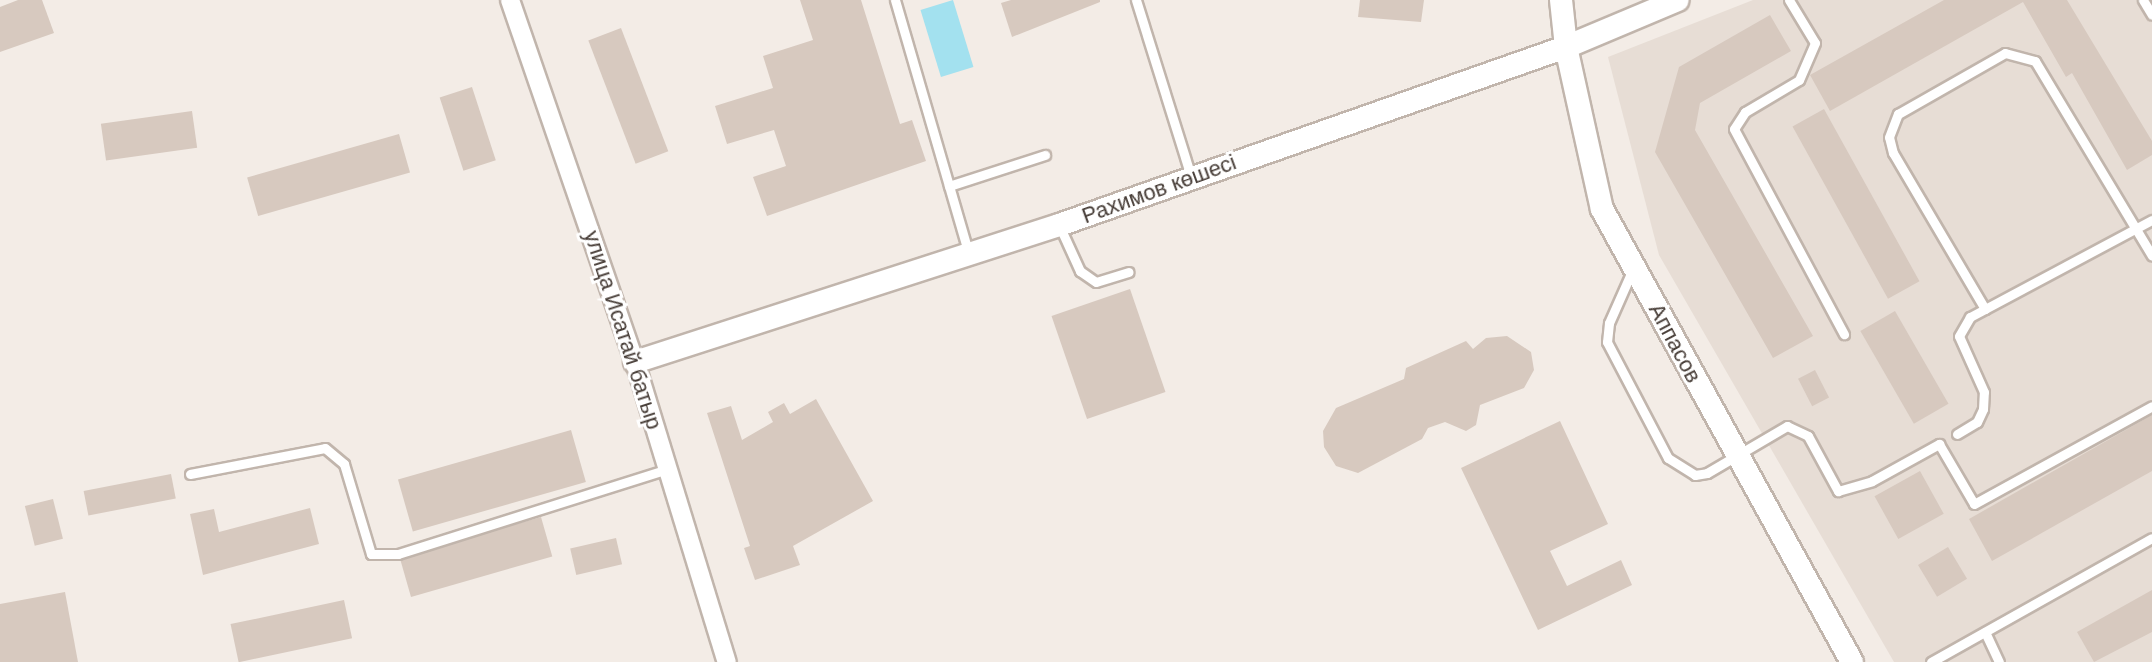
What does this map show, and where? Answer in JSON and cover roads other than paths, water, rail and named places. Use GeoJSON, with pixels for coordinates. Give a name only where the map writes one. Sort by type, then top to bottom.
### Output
{"type":"FeatureCollection","features":[{"type":"Feature","properties":{"kind":"street","name":"улица Исатай батыр"},"geometry":{"type":"LineString","coordinates":[[510,0],[635,362],[727,662]]}},
{"type":"Feature","properties":{"kind":"street","name":"Аппасов"},"geometry":{"type":"LineString","coordinates":[[1561,0],[1566,47],[1602,209],[1852,662]]}},
{"type":"Feature","properties":{"kind":"street","name":"Рахимов көшесі"},"geometry":{"type":"LineString","coordinates":[[635,362],[1059,225],[1566,47],[1678,0]]}},
{"type":"Feature","properties":{"kind":"lane"},"geometry":{"type":"LineString","coordinates":[[895,0],[969,254]]}},
{"type":"Feature","properties":{"kind":"lane"},"geometry":{"type":"LineString","coordinates":[[1136,0],[1191,177]]}},
{"type":"Feature","properties":{"kind":"lane"},"geometry":{"type":"LineString","coordinates":[[1789,0],[1815,43],[1799,80],[1745,112],[1734,129],[1844,334]]}},
{"type":"Feature","properties":{"kind":"lane"},"geometry":{"type":"LineString","coordinates":[[2143,0],[2152,15]]}},
{"type":"Feature","properties":{"kind":"lane"},"geometry":{"type":"LineString","coordinates":[[1985,309],[1893,153],[1889,137],[1898,114],[2005,53],[2035,61],[2152,256]]}},
{"type":"Feature","properties":{"kind":"lane"},"geometry":{"type":"LineString","coordinates":[[949,186],[1045,155]]}},
{"type":"Feature","properties":{"kind":"lane"},"geometry":{"type":"LineString","coordinates":[[1957,434],[1977,422],[1983,409],[1984,392],[1959,336],[1970,317],[2152,220]]}},
{"type":"Feature","properties":{"kind":"lane"},"geometry":{"type":"LineString","coordinates":[[1059,225],[1080,271],[1096,282],[1129,272]]}},
{"type":"Feature","properties":{"kind":"lane"},"geometry":{"type":"LineString","coordinates":[[1634,267],[1609,323],[1607,342],[1613,362],[1668,458],[1681,469],[1707,473],[1787,426],[1808,436],[1838,491],[1872,481],[1939,444],[1974,504],[2152,406]]}},
{"type":"Feature","properties":{"kind":"lane"},"geometry":{"type":"LineString","coordinates":[[190,474],[325,448],[344,464],[371,554],[398,554],[667,469]]}},
{"type":"Feature","properties":{"kind":"lane"},"geometry":{"type":"LineString","coordinates":[[1931,662],[2152,538]]}},
{"type":"Feature","properties":{"kind":"lane"},"geometry":{"type":"LineString","coordinates":[[1985,632],[1999,662]]}},
{"type":"Feature","properties":{"kind":"water"},"geometry":{"type":"Polygon","coordinates":[[[953,0],[973,67],[941,77],[920,10],[953,0]]]}}]}
